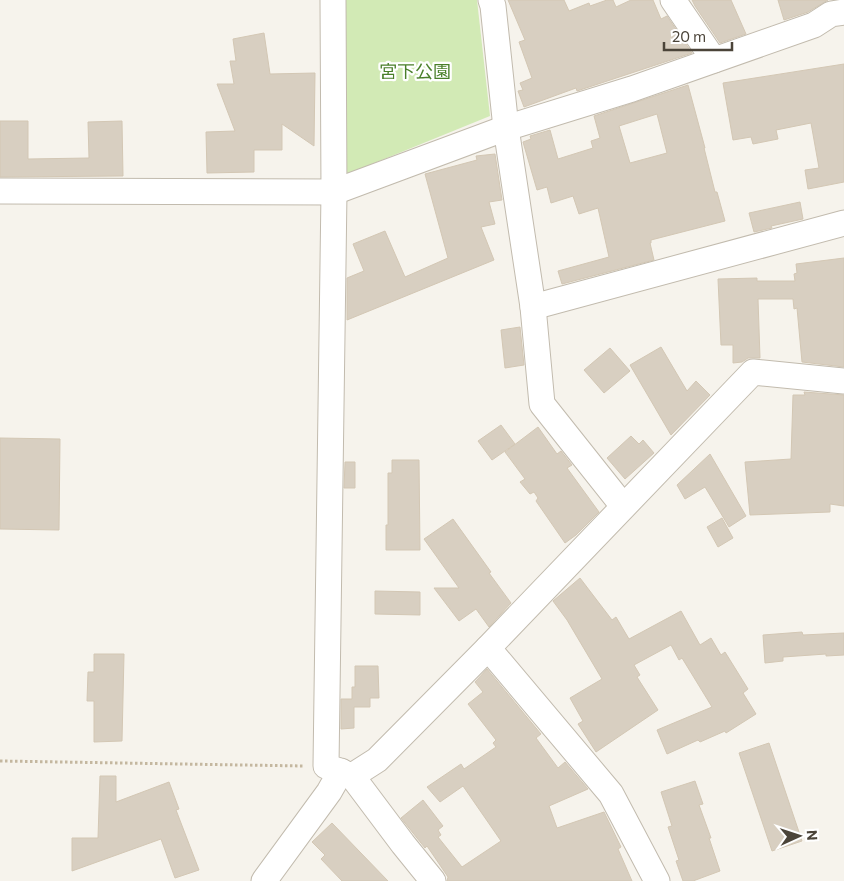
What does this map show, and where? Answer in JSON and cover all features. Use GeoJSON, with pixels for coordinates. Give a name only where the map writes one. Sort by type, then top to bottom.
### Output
{"type":"FeatureCollection","features":[{"type":"Feature","properties":{"kind":"street"},"geometry":{"type":"LineString","coordinates":[[264,881],[329,792],[340,771],[332,0]]}},
{"type":"Feature","properties":{"kind":"street"},"geometry":{"type":"LineString","coordinates":[[490,0],[506,128],[533,307],[542,404],[623,506]]}},
{"type":"Feature","properties":{"kind":"street"},"geometry":{"type":"LineString","coordinates":[[674,0],[714,60]]}},
{"type":"Feature","properties":{"kind":"street"},"geometry":{"type":"LineString","coordinates":[[0,191],[334,192],[506,128],[632,89],[814,24],[835,9]]}},
{"type":"Feature","properties":{"kind":"street"},"geometry":{"type":"LineString","coordinates":[[533,307],[844,223]]}},
{"type":"Feature","properties":{"kind":"street"},"geometry":{"type":"LineString","coordinates":[[340,771],[377,760],[488,648],[753,372],[844,381]]}},
{"type":"Feature","properties":{"kind":"street"},"geometry":{"type":"LineString","coordinates":[[488,648],[611,794],[657,881]]}},
{"type":"Feature","properties":{"kind":"street"},"geometry":{"type":"LineString","coordinates":[[340,771],[433,881]]}},
{"type":"Feature","properties":{"kind":"path"},"geometry":{"type":"LineString","coordinates":[[0,761],[340,771]]}},
{"type":"Feature","properties":{"kind":"green space","name":"宮下公園"},"geometry":{"type":"Polygon","coordinates":[[[344,0],[477,0],[490,116],[345,175],[344,0]]]}},
{"type":"Feature","properties":{"kind":"building"},"geometry":{"type":"Polygon","coordinates":[[[508,0],[564,0],[569,11],[589,3],[590,6],[607,0],[613,0],[616,7],[631,0],[653,0],[661,19],[667,16],[692,53],[577,91],[576,88],[524,107],[518,91],[523,90],[520,83],[532,78],[519,42],[525,40],[508,0]]]}},
{"type":"Feature","properties":{"kind":"building"},"geometry":{"type":"Polygon","coordinates":[[[692,0],[731,0],[746,34],[720,43],[692,0]]]}},
{"type":"Feature","properties":{"kind":"building"},"geometry":{"type":"Polygon","coordinates":[[[778,0],[828,0],[808,12],[784,20],[778,0]]]}},
{"type":"Feature","properties":{"kind":"building"},"geometry":{"type":"Polygon","coordinates":[[[264,33],[270,74],[315,73],[314,146],[282,124],[282,150],[254,150],[254,172],[207,173],[206,132],[235,131],[217,84],[234,84],[230,61],[236,61],[233,39],[264,33]]]}},
{"type":"Feature","properties":{"kind":"building"},"geometry":{"type":"Polygon","coordinates":[[[844,64],[844,182],[808,189],[805,170],[819,168],[811,123],[776,130],[778,139],[753,144],[751,137],[733,140],[723,83],[844,64]]]}},
{"type":"Feature","properties":{"kind":"building"},"geometry":{"type":"Polygon","coordinates":[[[688,85],[715,192],[717,192],[725,221],[651,240],[654,260],[562,284],[558,271],[609,257],[598,208],[579,214],[573,196],[551,203],[547,187],[537,190],[523,142],[531,139],[530,136],[550,130],[558,159],[593,148],[591,141],[600,138],[594,116],[688,85]],[[657,114],[619,126],[630,163],[667,153],[657,114]]]}},
{"type":"Feature","properties":{"kind":"building"},"geometry":{"type":"Polygon","coordinates":[[[0,121],[28,121],[28,159],[89,158],[88,122],[122,121],[123,176],[0,177],[0,121]]]}},
{"type":"Feature","properties":{"kind":"building"},"geometry":{"type":"Polygon","coordinates":[[[495,154],[502,200],[489,202],[495,224],[481,227],[494,260],[347,320],[347,278],[364,271],[353,244],[385,231],[405,277],[448,258],[425,174],[477,160],[476,156],[495,154]]]}},
{"type":"Feature","properties":{"kind":"building"},"geometry":{"type":"Polygon","coordinates":[[[800,202],[803,219],[754,232],[749,213],[800,202]]]}},
{"type":"Feature","properties":{"kind":"building"},"geometry":{"type":"Polygon","coordinates":[[[844,258],[844,367],[802,362],[797,308],[794,309],[793,299],[758,299],[760,358],[748,358],[742,362],[733,363],[733,345],[721,345],[718,279],[757,278],[757,281],[795,281],[794,274],[797,273],[796,264],[844,258]]]}},
{"type":"Feature","properties":{"kind":"building"},"geometry":{"type":"Polygon","coordinates":[[[520,327],[524,365],[505,368],[501,330],[520,327]]]}},
{"type":"Feature","properties":{"kind":"building"},"geometry":{"type":"Polygon","coordinates":[[[661,347],[687,391],[696,381],[710,395],[671,435],[630,365],[661,347]]]}},
{"type":"Feature","properties":{"kind":"building"},"geometry":{"type":"Polygon","coordinates":[[[610,348],[630,371],[604,393],[584,370],[610,348]]]}},
{"type":"Feature","properties":{"kind":"building"},"geometry":{"type":"Polygon","coordinates":[[[804,392],[844,395],[844,506],[830,504],[830,512],[750,515],[745,462],[791,459],[793,395],[805,395],[804,392]]]}},
{"type":"Feature","properties":{"kind":"building"},"geometry":{"type":"Polygon","coordinates":[[[501,425],[515,444],[492,460],[478,441],[501,425]]]}},
{"type":"Feature","properties":{"kind":"building"},"geometry":{"type":"Polygon","coordinates":[[[538,427],[557,454],[561,451],[572,465],[567,468],[599,512],[565,543],[536,501],[538,498],[534,492],[530,494],[520,482],[525,479],[505,452],[538,427]]]}},
{"type":"Feature","properties":{"kind":"building"},"geometry":{"type":"Polygon","coordinates":[[[631,436],[639,444],[643,440],[654,453],[625,479],[607,458],[631,436]]]}},
{"type":"Feature","properties":{"kind":"building"},"geometry":{"type":"Polygon","coordinates":[[[0,438],[60,439],[59,530],[0,529],[0,438]]]}},
{"type":"Feature","properties":{"kind":"building"},"geometry":{"type":"Polygon","coordinates":[[[710,454],[746,516],[729,527],[705,487],[685,499],[677,485],[710,454]]]}},
{"type":"Feature","properties":{"kind":"building"},"geometry":{"type":"Polygon","coordinates":[[[392,460],[419,460],[420,550],[386,550],[388,473],[392,473],[392,460]]]}},
{"type":"Feature","properties":{"kind":"building"},"geometry":{"type":"Polygon","coordinates":[[[345,462],[355,462],[355,488],[344,488],[345,462]]]}},
{"type":"Feature","properties":{"kind":"building"},"geometry":{"type":"Polygon","coordinates":[[[722,518],[733,538],[718,547],[707,527],[722,518]]]}},
{"type":"Feature","properties":{"kind":"building"},"geometry":{"type":"Polygon","coordinates":[[[453,519],[511,603],[489,627],[476,609],[459,621],[434,588],[459,588],[424,539],[453,519]]]}},
{"type":"Feature","properties":{"kind":"building"},"geometry":{"type":"Polygon","coordinates":[[[580,578],[612,620],[616,617],[629,639],[681,611],[700,645],[711,638],[721,655],[725,652],[748,689],[743,693],[756,714],[726,733],[725,731],[700,742],[698,740],[667,754],[657,730],[712,707],[682,658],[679,660],[671,645],[634,665],[640,675],[637,677],[658,710],[596,752],[578,724],[583,721],[570,698],[602,679],[567,620],[553,601],[580,578]]]}},
{"type":"Feature","properties":{"kind":"building"},"geometry":{"type":"Polygon","coordinates":[[[375,591],[420,592],[420,615],[375,614],[375,591]]]}},
{"type":"Feature","properties":{"kind":"building"},"geometry":{"type":"Polygon","coordinates":[[[802,632],[803,635],[844,633],[844,655],[826,656],[826,654],[783,657],[783,661],[765,663],[763,635],[802,632]]]}},
{"type":"Feature","properties":{"kind":"building"},"geometry":{"type":"Polygon","coordinates":[[[94,654],[124,654],[122,741],[94,742],[94,701],[87,701],[88,672],[94,672],[94,654]]]}},
{"type":"Feature","properties":{"kind":"building"},"geometry":{"type":"Polygon","coordinates":[[[355,666],[378,666],[379,698],[370,698],[370,707],[354,707],[354,728],[341,729],[341,699],[352,699],[352,687],[355,687],[355,666]]]}},
{"type":"Feature","properties":{"kind":"building"},"geometry":{"type":"Polygon","coordinates":[[[487,669],[541,734],[536,738],[558,768],[565,762],[588,789],[549,806],[557,828],[604,812],[621,847],[618,849],[632,881],[447,881],[448,877],[427,846],[425,848],[401,818],[423,800],[443,826],[438,830],[441,835],[438,837],[462,867],[501,841],[463,786],[440,802],[427,787],[461,764],[464,769],[496,747],[493,743],[496,740],[468,704],[483,692],[475,682],[487,669]]]}},
{"type":"Feature","properties":{"kind":"building"},"geometry":{"type":"Polygon","coordinates":[[[769,743],[802,841],[772,851],[739,753],[769,743]]]}},
{"type":"Feature","properties":{"kind":"building"},"geometry":{"type":"Polygon","coordinates":[[[100,776],[116,776],[116,802],[169,782],[179,809],[176,810],[199,870],[175,878],[161,839],[72,871],[72,838],[98,838],[100,776]]]}},
{"type":"Feature","properties":{"kind":"building"},"geometry":{"type":"Polygon","coordinates":[[[695,781],[703,804],[699,805],[720,871],[693,881],[683,881],[676,861],[679,860],[668,827],[672,826],[661,792],[695,781]]]}},
{"type":"Feature","properties":{"kind":"building"},"geometry":{"type":"Polygon","coordinates":[[[332,823],[388,881],[342,881],[321,859],[325,855],[312,842],[332,823]]]}}]}
